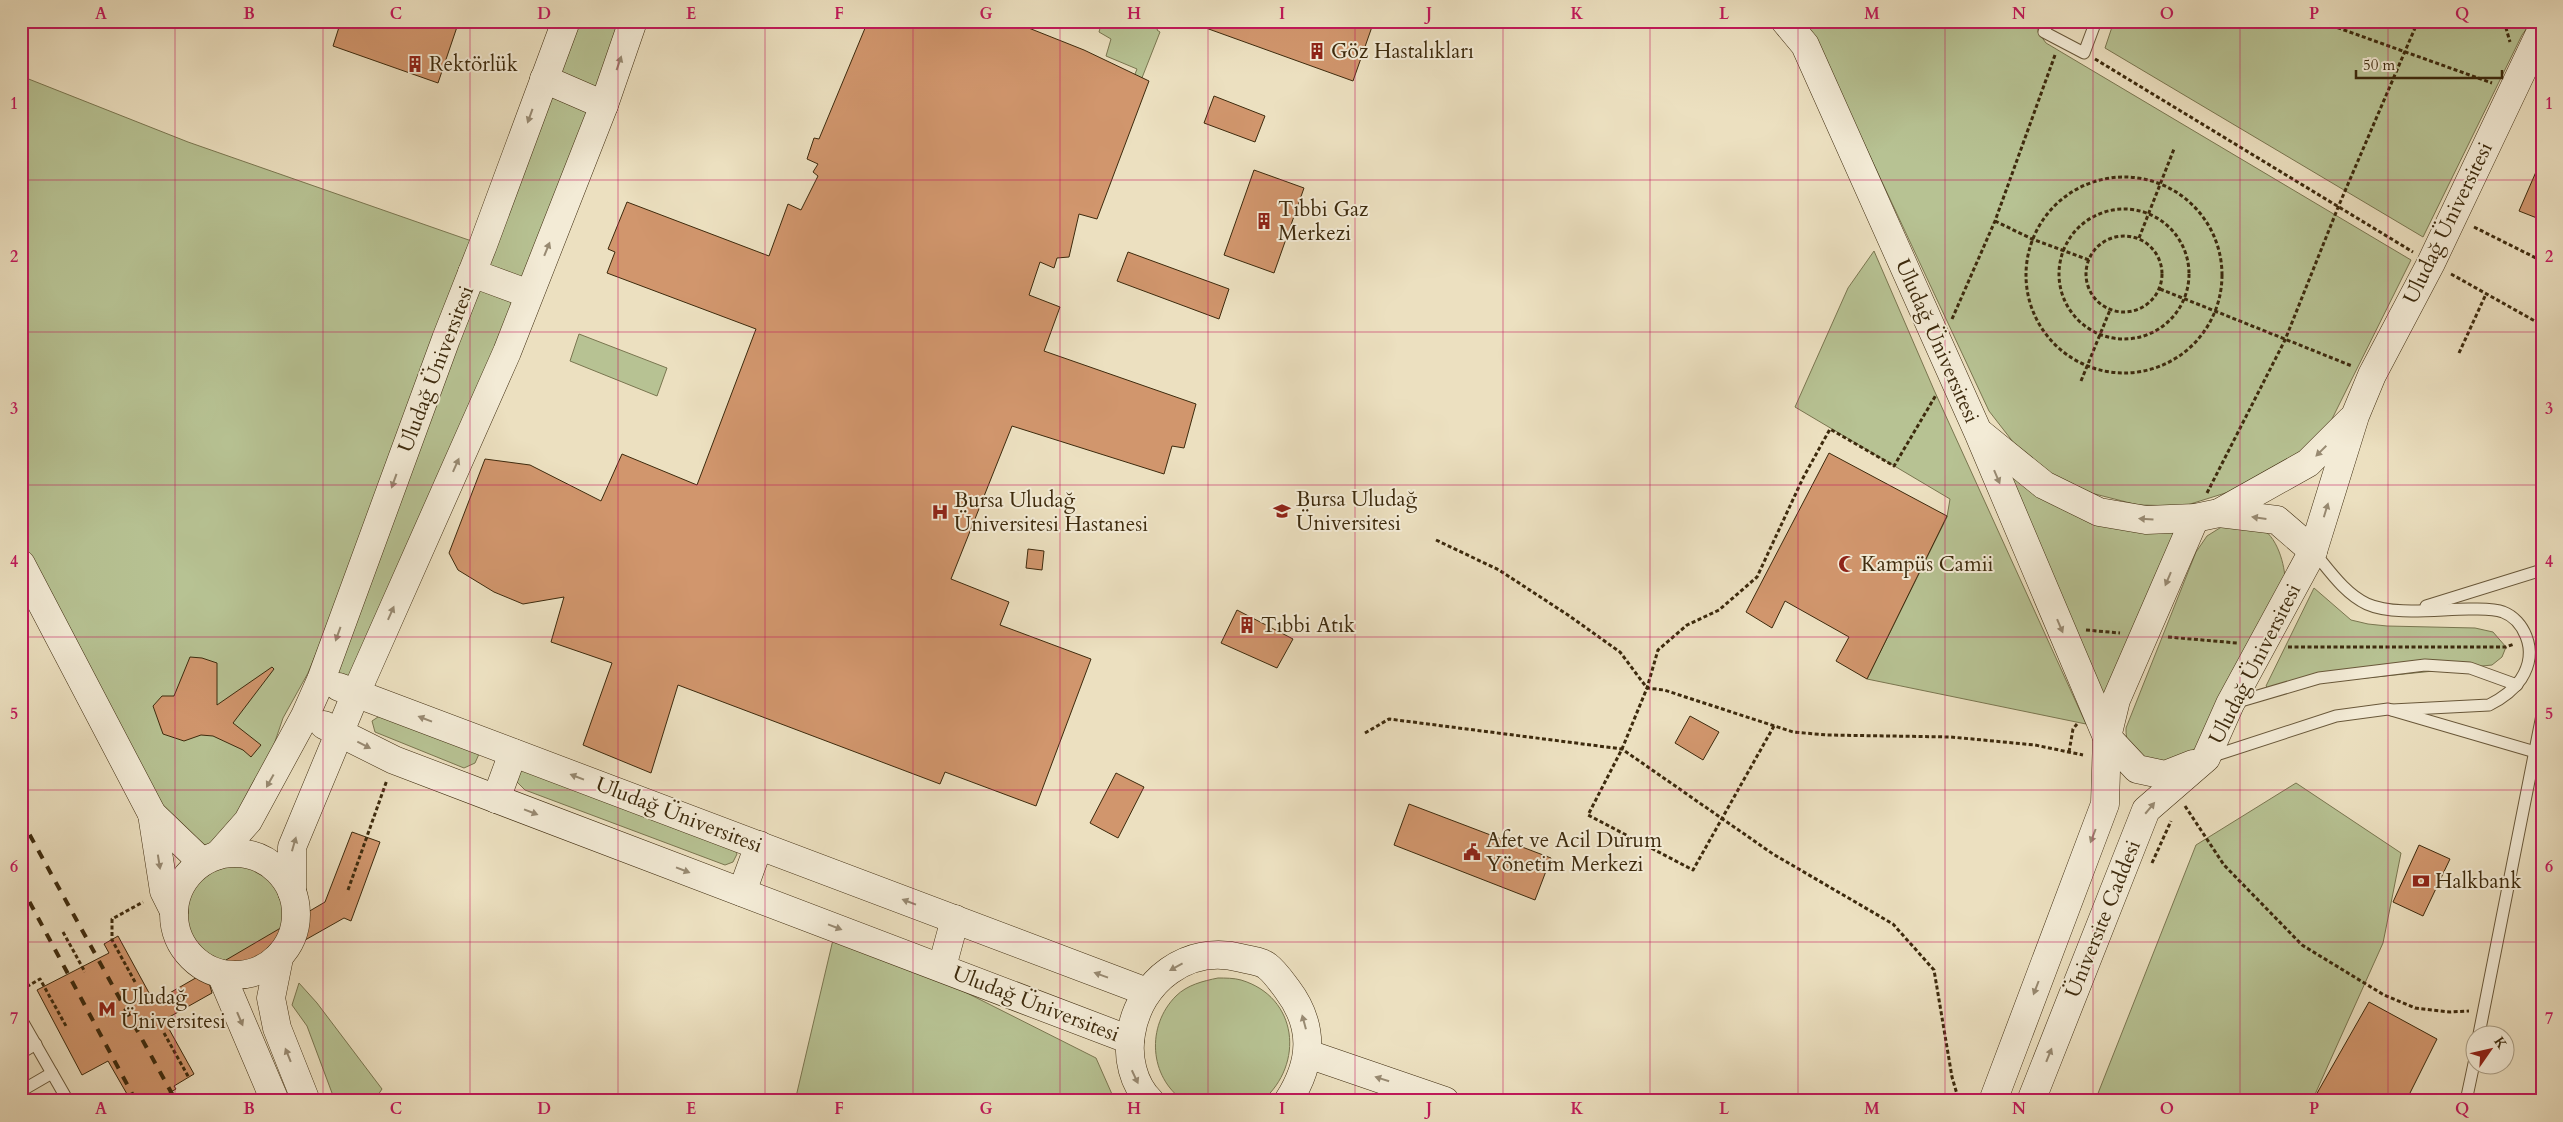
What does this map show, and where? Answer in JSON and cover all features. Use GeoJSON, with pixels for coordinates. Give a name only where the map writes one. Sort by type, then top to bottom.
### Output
{"type":"FeatureCollection","features":[{"type":"Feature","properties":{"kind":"street","name":"Uludağ Üniversitesi"},"geometry":{"type":"LineString","coordinates":[[210,859],[248,821],[305,716],[321,680],[446,339],[566,21]]}},
{"type":"Feature","properties":{"kind":"street"},"geometry":{"type":"LineString","coordinates":[[292,892],[292,847],[356,693],[507,352],[528,294],[604,105],[634,21]]}},
{"type":"Feature","properties":{"kind":"street","name":"Uludağ Üniversitesi"},"geometry":{"type":"LineString","coordinates":[[1785,21],[1804,45],[1978,432],[2044,485],[2099,512],[2146,520],[2207,515],[2308,463],[2355,416]]}},
{"type":"Feature","properties":{"kind":"street","name":"Uludağ Üniversitesi"},"geometry":{"type":"LineString","coordinates":[[2206,758],[2230,704],[2313,551],[2355,416],[2372,374],[2431,263],[2542,29]]}},
{"type":"Feature","properties":{"kind":"street"},"geometry":{"type":"LineString","coordinates":[[544,79],[604,105]]}},
{"type":"Feature","properties":{"kind":"street"},"geometry":{"type":"LineString","coordinates":[[472,274],[528,294]]}},
{"type":"Feature","properties":{"kind":"street"},"geometry":{"type":"LineString","coordinates":[[1978,432],[2061,628],[2107,747],[2137,769],[2165,775],[2206,758]]}},
{"type":"Feature","properties":{"kind":"street"},"geometry":{"type":"LineString","coordinates":[[2107,747],[2116,700],[2144,635],[2207,515],[2277,520],[2313,551]]}},
{"type":"Feature","properties":{"kind":"street"},"geometry":{"type":"LineString","coordinates":[[21,564],[152,814],[169,901],[176,932],[186,951],[201,966],[221,974],[236,976],[252,974],[266,968],[278,958],[292,938],[296,924],[297,909],[292,892],[283,876],[270,864],[254,856],[236,853],[210,859],[188,875],[178,892],[169,901]]}},
{"type":"Feature","properties":{"kind":"street","name":"Uludağ Üniversitesi"},"geometry":{"type":"LineString","coordinates":[[321,680],[955,919],[942,967]]}},
{"type":"Feature","properties":{"kind":"street","name":"Uludağ Üniversitesi"},"geometry":{"type":"LineString","coordinates":[[305,716],[394,760],[1130,1040]]}},
{"type":"Feature","properties":{"kind":"street","name":"Üniversite Caddesi"},"geometry":{"type":"LineString","coordinates":[[1993,1101],[2105,804],[2107,747]]}},
{"type":"Feature","properties":{"kind":"street"},"geometry":{"type":"LineString","coordinates":[[496,799],[513,753]]}},
{"type":"Feature","properties":{"kind":"street","name":"Üniversite Caddesi"},"geometry":{"type":"LineString","coordinates":[[2031,1101],[2146,810],[2206,758]]}},
{"type":"Feature","properties":{"kind":"street"},"geometry":{"type":"LineString","coordinates":[[152,814],[210,859]]}},
{"type":"Feature","properties":{"kind":"street"},"geometry":{"type":"LineString","coordinates":[[742,892],[759,845]]}},
{"type":"Feature","properties":{"kind":"street"},"geometry":{"type":"LineString","coordinates":[[955,919],[1147,992]]}},
{"type":"Feature","properties":{"kind":"street"},"geometry":{"type":"LineString","coordinates":[[1150,1101],[1144,1094],[1132,1069],[1130,1040],[1134,1014],[1147,992],[1164,974],[1186,962],[1221,955],[1266,965],[1299,1005],[1306,1029],[1308,1054],[1301,1079],[1289,1101]]}},
{"type":"Feature","properties":{"kind":"street"},"geometry":{"type":"LineString","coordinates":[[278,958],[271,998],[277,1028],[306,1101]]}},
{"type":"Feature","properties":{"kind":"street"},"geometry":{"type":"LineString","coordinates":[[221,974],[275,1101]]}},
{"type":"Feature","properties":{"kind":"street"},"geometry":{"type":"LineString","coordinates":[[1308,1054],[1445,1101]]}},
{"type":"Feature","properties":{"kind":"lane"},"geometry":{"type":"LineString","coordinates":[[2048,21],[2044,32],[2084,53],[2096,21]]}},
{"type":"Feature","properties":{"kind":"lane"},"geometry":{"type":"LineString","coordinates":[[2313,551],[2352,596],[2369,605],[2399,612],[2481,609],[2503,612],[2522,626],[2531,649],[2526,671],[2517,685],[2502,698],[2489,705],[2392,710]]}},
{"type":"Feature","properties":{"kind":"lane"},"geometry":{"type":"LineString","coordinates":[[2415,610],[2542,570]]}},
{"type":"Feature","properties":{"kind":"lane"},"geometry":{"type":"LineString","coordinates":[[2230,704],[2319,678],[2425,665],[2470,668],[2517,685]]}},
{"type":"Feature","properties":{"kind":"lane","name":"Uludağ Üniversitesi"},"geometry":{"type":"LineString","coordinates":[[2206,758],[2336,716],[2392,710],[2538,753]]}},
{"type":"Feature","properties":{"kind":"lane"},"geometry":{"type":"LineString","coordinates":[[2482,1024],[2530,776],[2538,753],[2542,715]]}},
{"type":"Feature","properties":{"kind":"lane"},"geometry":{"type":"LineString","coordinates":[[2530,776],[2542,780]]}},
{"type":"Feature","properties":{"kind":"lane"},"geometry":{"type":"LineString","coordinates":[[21,1019],[66,1097],[53,1101]]}},
{"type":"Feature","properties":{"kind":"lane"},"geometry":{"type":"LineString","coordinates":[[21,1053],[36,1044]]}},
{"type":"Feature","properties":{"kind":"lane"},"geometry":{"type":"LineString","coordinates":[[21,1091],[52,1073]]}},
{"type":"Feature","properties":{"kind":"lane"},"geometry":{"type":"LineString","coordinates":[[2466,1101],[2472,1074]]}},
{"type":"Feature","properties":{"kind":"path"},"geometry":{"type":"LineString","coordinates":[[2319,21],[2513,91]]}},
{"type":"Feature","properties":{"kind":"path"},"geometry":{"type":"LineString","coordinates":[[2207,515],[2285,340],[2339,205],[2418,21]]}},
{"type":"Feature","properties":{"kind":"path"},"geometry":{"type":"LineString","coordinates":[[1774,726],[1693,870],[1588,815],[1622,749],[1646,688],[1658,650],[1687,624],[1719,610],[1756,577],[1803,478],[1830,429],[1894,466],[1945,359],[2060,40]]}},
{"type":"Feature","properties":{"kind":"path"},"geometry":{"type":"LineString","coordinates":[[2084,53],[2339,205],[2431,263],[2542,325]]}},
{"type":"Feature","properties":{"kind":"path"},"geometry":{"type":"LineString","coordinates":[[2139,238],[2174,149]]}},
{"type":"Feature","properties":{"kind":"path"},"geometry":{"type":"LineString","coordinates":[[2122,176],[2160,183],[2192,204],[2215,235],[2223,273],[2216,311],[2196,344],[2164,366],[2126,374],[2088,367],[2056,346],[2034,314],[2025,277],[2032,239],[2053,206],[2084,184],[2122,176]]}},
{"type":"Feature","properties":{"kind":"path"},"geometry":{"type":"LineString","coordinates":[[2122,208],[2148,212],[2169,226],[2184,247],[2190,272],[2185,298],[2171,320],[2150,334],[2125,340],[2100,335],[2078,321],[2063,300],[2058,275],[2062,249],[2076,228],[2097,213],[2122,208]]}},
{"type":"Feature","properties":{"kind":"path"},"geometry":{"type":"LineString","coordinates":[[2453,216],[2542,261]]}},
{"type":"Feature","properties":{"kind":"path"},"geometry":{"type":"LineString","coordinates":[[1995,221],[2032,239],[2089,260]]}},
{"type":"Feature","properties":{"kind":"path"},"geometry":{"type":"LineString","coordinates":[[2124,236],[2139,238],[2151,246],[2160,259],[2163,274],[2160,288],[2152,301],[2140,310],[2125,313],[2110,310],[2098,301],[2089,289],[2086,274],[2089,260],[2097,247],[2109,239],[2124,236]]}},
{"type":"Feature","properties":{"kind":"path"},"geometry":{"type":"LineString","coordinates":[[2160,288],[2372,374]]}},
{"type":"Feature","properties":{"kind":"path"},"geometry":{"type":"LineString","coordinates":[[2459,353],[2486,294]]}},
{"type":"Feature","properties":{"kind":"path"},"geometry":{"type":"LineString","coordinates":[[2081,381],[2110,310]]}},
{"type":"Feature","properties":{"kind":"path"},"geometry":{"type":"LineString","coordinates":[[1436,540],[1499,570],[1568,615],[1620,652],[1646,688],[1664,690],[1793,732],[1827,735],[1960,738],[2036,746],[2107,747]]}},
{"type":"Feature","properties":{"kind":"path"},"geometry":{"type":"LineString","coordinates":[[2061,628],[2262,645],[2506,647],[2527,639]]}},
{"type":"Feature","properties":{"kind":"path"},"geometry":{"type":"LineString","coordinates":[[1365,733],[1390,719],[1622,749],[1723,817],[1773,854],[1893,924],[1934,970],[1952,1077],[1959,1101]]}},
{"type":"Feature","properties":{"kind":"path"},"geometry":{"type":"LineString","coordinates":[[348,890],[394,760]]}},
{"type":"Feature","properties":{"kind":"path"},"geometry":{"type":"LineString","coordinates":[[2174,785],[2192,817],[2224,865],[2302,945],[2384,995],[2415,1008],[2450,1012],[2484,1010]]}},
{"type":"Feature","properties":{"kind":"path"},"geometry":{"type":"LineString","coordinates":[[135,982],[112,940],[112,919],[169,901]]}},
{"type":"Feature","properties":{"kind":"path"},"geometry":{"type":"LineString","coordinates":[[64,932],[85,972]]}},
{"type":"Feature","properties":{"kind":"path"},"geometry":{"type":"LineString","coordinates":[[21,990],[40,979],[66,1026]]}},
{"type":"Feature","properties":{"kind":"path"},"geometry":{"type":"LineString","coordinates":[[164,1033],[189,1078]]}},
{"type":"Feature","properties":{"kind":"green space"},"geometry":{"type":"Polygon","coordinates":[[[566,21],[633,21],[356,693],[332,673],[441,350],[308,673],[283,718],[248,821],[218,855],[182,844],[21,564],[21,76],[188,142],[483,245],[566,21]]]}},
{"type":"Feature","properties":{"kind":"green space"},"geometry":{"type":"Polygon","coordinates":[[[1102,21],[1158,21],[1160,22],[1157,30],[1160,32],[1092,205],[1084,204],[1137,69],[1106,56],[1111,39],[1099,32],[1102,21]]]}},
{"type":"Feature","properties":{"kind":"green space"},"geometry":{"type":"Polygon","coordinates":[[[1802,21],[2038,21],[2038,32],[2046,43],[2411,260],[2327,429],[2285,464],[2235,490],[2184,506],[2138,505],[2091,493],[2049,476],[2017,447],[1989,411],[1813,34],[1802,21]]]}},
{"type":"Feature","properties":{"kind":"green space"},"geometry":{"type":"Polygon","coordinates":[[[2114,21],[2532,21],[2522,35],[2423,237],[2105,48],[2114,21]]]}},
{"type":"Feature","properties":{"kind":"green space"},"geometry":{"type":"Polygon","coordinates":[[[1874,251],[1934,390],[2086,724],[1867,679],[1947,517],[1950,499],[1795,407],[1848,288],[1874,251]]]}},
{"type":"Feature","properties":{"kind":"green space"},"geometry":{"type":"Polygon","coordinates":[[[579,334],[667,368],[657,396],[570,361],[579,334]]]}},
{"type":"Feature","properties":{"kind":"green space"},"geometry":{"type":"Polygon","coordinates":[[[1978,432],[2099,512],[2195,518],[2107,737],[1978,432]]]}},
{"type":"Feature","properties":{"kind":"green space"},"geometry":{"type":"Polygon","coordinates":[[[2223,526],[2255,526],[2268,533],[2277,547],[2283,563],[2285,578],[2206,758],[2165,775],[2144,762],[2133,751],[2129,745],[2126,728],[2196,552],[2207,536],[2223,526]]]}},
{"type":"Feature","properties":{"kind":"green space"},"geometry":{"type":"Polygon","coordinates":[[[2314,588],[2351,620],[2387,626],[2475,628],[2493,632],[2506,647],[2502,657],[2492,665],[2268,688],[2266,686],[2314,588]]]}},
{"type":"Feature","properties":{"kind":"green space"},"geometry":{"type":"Polygon","coordinates":[[[381,715],[479,754],[475,763],[464,768],[375,732],[372,721],[381,715]]]}},
{"type":"Feature","properties":{"kind":"green space"},"geometry":{"type":"Polygon","coordinates":[[[527,765],[734,848],[737,854],[733,862],[725,865],[525,790],[516,781],[515,774],[527,765]]]}},
{"type":"Feature","properties":{"kind":"green space"},"geometry":{"type":"Polygon","coordinates":[[[2296,783],[2401,853],[2383,943],[2312,1101],[2095,1101],[2196,845],[2296,783]]]}},
{"type":"Feature","properties":{"kind":"green space"},"geometry":{"type":"Polygon","coordinates":[[[224,863],[244,863],[253,866],[270,877],[281,894],[284,903],[284,923],[281,932],[270,949],[253,960],[244,963],[224,963],[206,955],[192,941],[184,923],[184,903],[192,885],[206,871],[224,863]]]}},
{"type":"Feature","properties":{"kind":"green space"},"geometry":{"type":"Polygon","coordinates":[[[836,927],[1096,1058],[1115,1101],[795,1101],[836,927]]]}},
{"type":"Feature","properties":{"kind":"green space"},"geometry":{"type":"Polygon","coordinates":[[[1218,978],[1241,980],[1260,989],[1274,1001],[1284,1016],[1289,1033],[1289,1051],[1285,1069],[1276,1086],[1262,1101],[1184,1101],[1172,1091],[1158,1065],[1156,1036],[1166,1008],[1176,996],[1190,986],[1218,978]]]}},
{"type":"Feature","properties":{"kind":"green space"},"geometry":{"type":"Polygon","coordinates":[[[299,983],[317,1003],[382,1089],[374,1101],[335,1101],[307,1026],[292,1005],[299,983]]]}},
{"type":"Feature","properties":{"kind":"building","name":"Rektörlük"},"geometry":{"type":"Polygon","coordinates":[[[341,21],[459,21],[438,83],[333,46],[341,21]]]}},
{"type":"Feature","properties":{"kind":"building"},"geometry":{"type":"Polygon","coordinates":[[[868,21],[1011,21],[1084,50],[1149,81],[1097,219],[1079,214],[1069,257],[1057,258],[1054,268],[1040,262],[1029,295],[1060,307],[1044,351],[1196,404],[1184,448],[1172,446],[1164,474],[1012,426],[951,579],[1009,602],[1000,625],[1091,659],[1036,806],[945,772],[940,784],[678,685],[651,773],[583,745],[612,663],[551,642],[564,597],[523,604],[494,592],[458,570],[449,553],[485,459],[530,465],[601,501],[622,454],[697,485],[756,329],[607,273],[615,252],[608,249],[627,202],[769,256],[788,204],[801,210],[818,176],[813,172],[818,164],[807,159],[814,138],[819,139],[868,21]]]}},
{"type":"Feature","properties":{"kind":"building","name":"Göz Hastalıkları"},"geometry":{"type":"Polygon","coordinates":[[[1192,21],[1374,21],[1353,81],[1192,23],[1192,21]]]}},
{"type":"Feature","properties":{"kind":"building"},"geometry":{"type":"Polygon","coordinates":[[[1214,96],[1265,116],[1255,142],[1204,123],[1214,96]]]}},
{"type":"Feature","properties":{"kind":"building"},"geometry":{"type":"Polygon","coordinates":[[[2542,158],[2542,220],[2519,211],[2542,158]]]}},
{"type":"Feature","properties":{"kind":"building","name":"Tıbbi Gaz Merkezi"},"geometry":{"type":"Polygon","coordinates":[[[1254,170],[1304,188],[1274,273],[1224,255],[1254,170]]]}},
{"type":"Feature","properties":{"kind":"building"},"geometry":{"type":"Polygon","coordinates":[[[1128,252],[1229,289],[1219,319],[1117,281],[1128,252]]]}},
{"type":"Feature","properties":{"kind":"building","name":"Kampüs Camii"},"geometry":{"type":"Polygon","coordinates":[[[1829,453],[1947,516],[1867,679],[1836,661],[1849,637],[1785,601],[1772,628],[1746,612],[1829,453]]]}},
{"type":"Feature","properties":{"kind":"building"},"geometry":{"type":"Polygon","coordinates":[[[1028,549],[1044,551],[1042,570],[1026,568],[1028,549]]]}},
{"type":"Feature","properties":{"kind":"building","name":"Tıbbi Atık"},"geometry":{"type":"Polygon","coordinates":[[[1237,610],[1293,639],[1277,668],[1221,643],[1237,610]]]}},
{"type":"Feature","properties":{"kind":"building"},"geometry":{"type":"Polygon","coordinates":[[[190,657],[202,658],[217,663],[217,705],[272,667],[274,669],[233,723],[261,745],[251,757],[243,750],[213,736],[201,735],[184,741],[163,734],[153,706],[162,696],[174,696],[190,657]]]}},
{"type":"Feature","properties":{"kind":"building"},"geometry":{"type":"Polygon","coordinates":[[[1690,716],[1719,732],[1703,760],[1675,743],[1690,716]]]}},
{"type":"Feature","properties":{"kind":"building"},"geometry":{"type":"Polygon","coordinates":[[[1116,773],[1144,787],[1118,838],[1090,823],[1116,773]]]}},
{"type":"Feature","properties":{"kind":"building","name":"Afet ve Acil Durum Yönetim Merkezi"},"geometry":{"type":"Polygon","coordinates":[[[1409,804],[1551,858],[1535,900],[1394,845],[1409,804]]]}},
{"type":"Feature","properties":{"kind":"building"},"geometry":{"type":"Polygon","coordinates":[[[352,832],[380,842],[351,921],[344,918],[291,948],[283,943],[274,943],[267,948],[262,965],[240,978],[235,967],[226,960],[325,902],[352,832]]]}},
{"type":"Feature","properties":{"kind":"building","name":"Halkbank"},"geometry":{"type":"Polygon","coordinates":[[[2419,845],[2450,859],[2423,916],[2393,902],[2419,845]]]}},
{"type":"Feature","properties":{"kind":"building"},"geometry":{"type":"Polygon","coordinates":[[[118,936],[154,1002],[206,972],[212,993],[164,1020],[194,1074],[174,1086],[176,1089],[155,1101],[131,1101],[108,1061],[82,1075],[37,990],[109,953],[104,944],[118,936]]]}},
{"type":"Feature","properties":{"kind":"building"},"geometry":{"type":"Polygon","coordinates":[[[2369,1002],[2437,1039],[2406,1101],[2327,1101],[2316,1095],[2369,1002]]]}},
{"type":"Feature","properties":{"kind":"railway"},"geometry":{"type":"LineString","coordinates":[[21,819],[176,1101]]}},
{"type":"Feature","properties":{"kind":"railway"},"geometry":{"type":"LineString","coordinates":[[21,886],[136,1101]]}},
{"type":"Feature","properties":{"kind":"place","name":"Göz Hastalıkları"},"geometry":{"type":"Point","coordinates":[1317,51]}},
{"type":"Feature","properties":{"kind":"place","name":"Rektörlük"},"geometry":{"type":"Point","coordinates":[415,64]}},
{"type":"Feature","properties":{"kind":"place","name":"Tıbbi Gaz Merkezi"},"geometry":{"type":"Point","coordinates":[1264,221]}},
{"type":"Feature","properties":{"kind":"place","name":"Bursa Uludağ Üniversitesi"},"geometry":{"type":"Point","coordinates":[1282,511]}},
{"type":"Feature","properties":{"kind":"place","name":"Bursa Uludağ Üniversitesi Hastanesi"},"geometry":{"type":"Point","coordinates":[940,512]}},
{"type":"Feature","properties":{"kind":"place","name":"Kampüs Camii"},"geometry":{"type":"Point","coordinates":[1847,564]}},
{"type":"Feature","properties":{"kind":"place","name":"Tıbbi Atık"},"geometry":{"type":"Point","coordinates":[1247,625]}},
{"type":"Feature","properties":{"kind":"place","name":"Afet ve Acil Durum Yönetim Merkezi"},"geometry":{"type":"Point","coordinates":[1472,852]}},
{"type":"Feature","properties":{"kind":"place","name":"Halkbank"},"geometry":{"type":"Point","coordinates":[2421,881]}},
{"type":"Feature","properties":{"kind":"place","name":"Uludağ Üniversitesi"},"geometry":{"type":"Point","coordinates":[107,1009]}}]}
